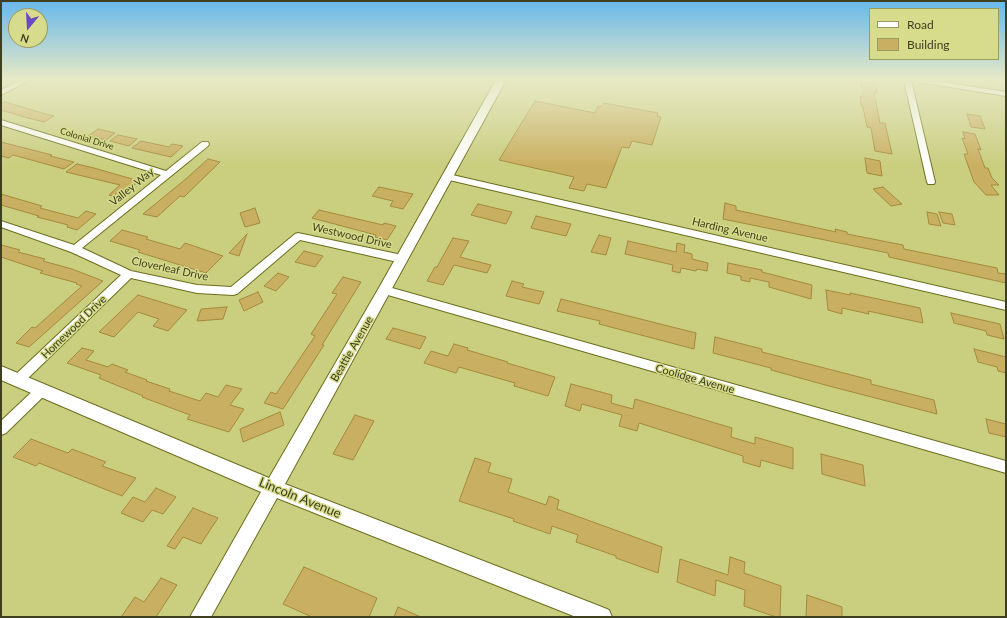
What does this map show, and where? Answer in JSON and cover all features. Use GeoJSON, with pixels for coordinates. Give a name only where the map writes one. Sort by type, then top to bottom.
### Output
{"type":"FeatureCollection","features":[{"type":"Feature","properties":{"kind":"street","name":"Beattie Avenue"},"geometry":{"type":"LineString","coordinates":[[200,617],[385,290],[485,109]]}},
{"type":"Feature","properties":{"kind":"street"},"geometry":{"type":"LineString","coordinates":[[914,109],[931,182]]}},
{"type":"Feature","properties":{"kind":"street","name":"Colonial Drive"},"geometry":{"type":"LineString","coordinates":[[1,122],[168,174]]}},
{"type":"Feature","properties":{"kind":"street","name":"Valley Way"},"geometry":{"type":"LineString","coordinates":[[75,249],[205,144]]}},
{"type":"Feature","properties":{"kind":"street","name":"Harding Avenue"},"geometry":{"type":"LineString","coordinates":[[448,177],[1006,306]]}},
{"type":"Feature","properties":{"kind":"street","name":"Cloverleaf Drive"},"geometry":{"type":"LineString","coordinates":[[1,224],[75,249],[129,274],[197,289],[233,291],[298,236]]}},
{"type":"Feature","properties":{"kind":"street","name":"Westwood Drive"},"geometry":{"type":"LineString","coordinates":[[298,236],[402,259]]}},
{"type":"Feature","properties":{"kind":"street","name":"Homewood Drive"},"geometry":{"type":"LineString","coordinates":[[18,380],[129,274]]}},
{"type":"Feature","properties":{"kind":"street","name":"Coolidge Avenue"},"geometry":{"type":"LineString","coordinates":[[385,290],[1006,468]]}},
{"type":"Feature","properties":{"kind":"street","name":"Lincoln Avenue"},"geometry":{"type":"LineString","coordinates":[[1,373],[273,488],[602,617]]}},
{"type":"Feature","properties":{"kind":"street"},"geometry":{"type":"LineString","coordinates":[[1,429],[42,390]]}},
{"type":"Feature","properties":{"kind":"building"},"geometry":{"type":"Polygon","coordinates":[[[28,109],[54,116],[44,122],[1,110],[28,109]]]}},
{"type":"Feature","properties":{"kind":"building"},"geometry":{"type":"Polygon","coordinates":[[[530,109],[574,109],[595,113],[597,109],[636,109],[658,113],[657,116],[661,117],[652,145],[632,141],[629,148],[622,147],[606,188],[587,184],[584,191],[569,188],[574,177],[499,160],[530,109]]]}},
{"type":"Feature","properties":{"kind":"building"},"geometry":{"type":"Polygon","coordinates":[[[863,109],[877,109],[880,123],[885,123],[892,154],[875,151],[871,128],[867,127],[863,109]]]}},
{"type":"Feature","properties":{"kind":"building"},"geometry":{"type":"Polygon","coordinates":[[[967,114],[980,116],[985,129],[971,127],[967,114]]]}},
{"type":"Feature","properties":{"kind":"building"},"geometry":{"type":"Polygon","coordinates":[[[98,129],[115,133],[106,140],[88,136],[98,129]]]}},
{"type":"Feature","properties":{"kind":"building"},"geometry":{"type":"Polygon","coordinates":[[[963,132],[975,134],[981,150],[978,149],[985,168],[988,168],[992,178],[999,185],[991,185],[999,195],[986,195],[974,182],[964,154],[968,154],[962,138],[965,139],[963,132]]]}},
{"type":"Feature","properties":{"kind":"building"},"geometry":{"type":"Polygon","coordinates":[[[118,135],[137,139],[129,146],[110,141],[118,135]]]}},
{"type":"Feature","properties":{"kind":"building"},"geometry":{"type":"Polygon","coordinates":[[[141,141],[169,147],[172,144],[183,146],[171,157],[132,148],[141,141]]]}},
{"type":"Feature","properties":{"kind":"building"},"geometry":{"type":"Polygon","coordinates":[[[1,142],[74,162],[64,169],[13,155],[9,158],[1,156],[1,142]]]}},
{"type":"Feature","properties":{"kind":"building"},"geometry":{"type":"Polygon","coordinates":[[[865,158],[880,161],[882,176],[867,173],[865,158]]]}},
{"type":"Feature","properties":{"kind":"building"},"geometry":{"type":"Polygon","coordinates":[[[208,159],[220,162],[184,197],[180,196],[157,217],[143,214],[187,178],[208,159]]]}},
{"type":"Feature","properties":{"kind":"building"},"geometry":{"type":"Polygon","coordinates":[[[77,164],[139,181],[119,197],[109,195],[120,185],[66,172],[77,164]]]}},
{"type":"Feature","properties":{"kind":"building"},"geometry":{"type":"Polygon","coordinates":[[[379,187],[413,194],[403,209],[390,206],[393,201],[372,196],[379,187]]]}},
{"type":"Feature","properties":{"kind":"building"},"geometry":{"type":"Polygon","coordinates":[[[883,187],[902,204],[891,206],[873,189],[883,187]]]}},
{"type":"Feature","properties":{"kind":"building"},"geometry":{"type":"Polygon","coordinates":[[[1,194],[42,206],[40,208],[78,218],[86,211],[96,214],[77,230],[67,227],[68,225],[37,217],[39,216],[1,205],[1,194]]]}},
{"type":"Feature","properties":{"kind":"building"},"geometry":{"type":"Polygon","coordinates":[[[725,203],[736,206],[736,210],[836,232],[835,229],[847,232],[847,234],[903,245],[904,249],[997,268],[998,273],[1006,274],[1006,283],[889,257],[888,253],[723,219],[725,203]]]}},
{"type":"Feature","properties":{"kind":"building"},"geometry":{"type":"Polygon","coordinates":[[[478,204],[512,212],[506,224],[471,215],[478,204]]]}},
{"type":"Feature","properties":{"kind":"building"},"geometry":{"type":"Polygon","coordinates":[[[255,208],[260,223],[245,227],[240,213],[255,208]]]}},
{"type":"Feature","properties":{"kind":"building"},"geometry":{"type":"Polygon","coordinates":[[[319,210],[383,225],[384,223],[396,226],[387,240],[375,237],[376,235],[312,218],[319,210]]]}},
{"type":"Feature","properties":{"kind":"building"},"geometry":{"type":"Polygon","coordinates":[[[927,212],[937,214],[941,226],[929,224],[927,212]]]}},
{"type":"Feature","properties":{"kind":"building"},"geometry":{"type":"Polygon","coordinates":[[[939,212],[952,214],[955,225],[943,223],[939,212]]]}},
{"type":"Feature","properties":{"kind":"building"},"geometry":{"type":"Polygon","coordinates":[[[536,216],[571,224],[566,236],[531,228],[536,216]]]}},
{"type":"Feature","properties":{"kind":"building"},"geometry":{"type":"Polygon","coordinates":[[[122,230],[148,237],[146,239],[180,249],[185,243],[223,256],[206,273],[138,252],[140,250],[110,241],[122,230]]]}},
{"type":"Feature","properties":{"kind":"building"},"geometry":{"type":"Polygon","coordinates":[[[247,234],[239,256],[229,253],[247,234]]]}},
{"type":"Feature","properties":{"kind":"building"},"geometry":{"type":"Polygon","coordinates":[[[599,235],[611,238],[606,255],[591,252],[599,235]]]}},
{"type":"Feature","properties":{"kind":"building"},"geometry":{"type":"Polygon","coordinates":[[[453,238],[469,241],[460,257],[491,265],[487,273],[454,265],[443,285],[427,281],[435,267],[437,267],[453,238]]]}},
{"type":"Feature","properties":{"kind":"building"},"geometry":{"type":"Polygon","coordinates":[[[628,241],[676,252],[677,243],[685,245],[684,252],[692,254],[692,259],[708,263],[707,271],[697,269],[696,271],[681,268],[680,273],[672,271],[673,265],[625,254],[628,241]]]}},
{"type":"Feature","properties":{"kind":"building"},"geometry":{"type":"Polygon","coordinates":[[[1,245],[20,250],[18,252],[45,259],[43,261],[72,269],[103,281],[29,347],[16,343],[32,327],[35,328],[82,286],[76,284],[77,283],[40,273],[43,271],[1,257],[1,245]]]}},
{"type":"Feature","properties":{"kind":"building"},"geometry":{"type":"Polygon","coordinates":[[[304,251],[323,256],[315,267],[295,262],[304,251]]]}},
{"type":"Feature","properties":{"kind":"building"},"geometry":{"type":"Polygon","coordinates":[[[728,263],[762,270],[762,272],[812,285],[811,299],[769,287],[769,282],[750,278],[750,282],[741,280],[741,276],[727,273],[728,263]]]}},
{"type":"Feature","properties":{"kind":"building"},"geometry":{"type":"Polygon","coordinates":[[[278,273],[289,277],[276,291],[264,286],[278,273]]]}},
{"type":"Feature","properties":{"kind":"building"},"geometry":{"type":"Polygon","coordinates":[[[343,277],[361,282],[322,345],[324,345],[283,409],[264,403],[271,392],[276,394],[315,336],[311,334],[337,294],[332,293],[343,277]]]}},
{"type":"Feature","properties":{"kind":"building"},"geometry":{"type":"Polygon","coordinates":[[[512,281],[524,284],[522,287],[544,292],[539,304],[506,296],[512,281]]]}},
{"type":"Feature","properties":{"kind":"building"},"geometry":{"type":"Polygon","coordinates":[[[826,290],[850,295],[850,293],[920,308],[923,323],[868,311],[869,314],[842,308],[842,314],[828,310],[826,290]]]}},
{"type":"Feature","properties":{"kind":"building"},"geometry":{"type":"Polygon","coordinates":[[[258,292],[263,302],[244,311],[239,300],[258,292]]]}},
{"type":"Feature","properties":{"kind":"building"},"geometry":{"type":"Polygon","coordinates":[[[138,295],[187,310],[168,331],[153,326],[159,319],[138,312],[114,337],[99,332],[138,295]]]}},
{"type":"Feature","properties":{"kind":"building"},"geometry":{"type":"Polygon","coordinates":[[[561,299],[696,333],[694,349],[599,324],[600,321],[557,311],[561,299]]]}},
{"type":"Feature","properties":{"kind":"building"},"geometry":{"type":"Polygon","coordinates":[[[227,307],[223,319],[197,321],[201,309],[227,307]]]}},
{"type":"Feature","properties":{"kind":"building"},"geometry":{"type":"Polygon","coordinates":[[[951,313],[1000,324],[1004,339],[987,335],[986,331],[954,323],[951,313]]]}},
{"type":"Feature","properties":{"kind":"building"},"geometry":{"type":"Polygon","coordinates":[[[393,328],[426,337],[420,349],[386,339],[393,328]]]}},
{"type":"Feature","properties":{"kind":"building"},"geometry":{"type":"Polygon","coordinates":[[[715,337],[762,349],[762,352],[871,380],[871,384],[934,400],[937,414],[829,386],[771,370],[771,368],[713,353],[715,337]]]}},
{"type":"Feature","properties":{"kind":"building"},"geometry":{"type":"Polygon","coordinates":[[[454,344],[468,348],[467,350],[555,377],[548,396],[514,386],[515,383],[459,367],[456,373],[424,363],[431,351],[448,356],[454,344]]]}},
{"type":"Feature","properties":{"kind":"building"},"geometry":{"type":"Polygon","coordinates":[[[82,348],[94,351],[86,360],[108,367],[112,364],[128,370],[125,372],[170,389],[169,391],[200,401],[206,393],[218,397],[226,385],[242,389],[230,405],[244,409],[229,432],[187,419],[190,415],[142,397],[143,396],[99,378],[101,375],[67,363],[82,348]]]}},
{"type":"Feature","properties":{"kind":"building"},"geometry":{"type":"Polygon","coordinates":[[[974,349],[1006,357],[1006,373],[998,371],[997,367],[978,362],[974,349]]]}},
{"type":"Feature","properties":{"kind":"building"},"geometry":{"type":"Polygon","coordinates":[[[571,384],[612,395],[611,403],[633,409],[635,399],[732,428],[731,437],[755,444],[755,437],[793,448],[793,469],[761,460],[760,467],[743,462],[743,456],[639,423],[637,431],[619,426],[622,415],[582,404],[580,411],[565,406],[571,384]]]}},
{"type":"Feature","properties":{"kind":"building"},"geometry":{"type":"Polygon","coordinates":[[[280,412],[284,425],[243,442],[240,429],[280,412]]]}},
{"type":"Feature","properties":{"kind":"building"},"geometry":{"type":"Polygon","coordinates":[[[355,415],[374,421],[353,460],[333,454],[355,415]]]}},
{"type":"Feature","properties":{"kind":"building"},"geometry":{"type":"Polygon","coordinates":[[[986,419],[1006,424],[1006,437],[989,433],[986,419]]]}},
{"type":"Feature","properties":{"kind":"building"},"geometry":{"type":"Polygon","coordinates":[[[31,439],[68,453],[72,449],[106,462],[102,466],[136,478],[122,496],[39,463],[36,466],[13,457],[31,439]]]}},
{"type":"Feature","properties":{"kind":"building"},"geometry":{"type":"Polygon","coordinates":[[[821,454],[863,465],[865,486],[822,474],[821,454]]]}},
{"type":"Feature","properties":{"kind":"building"},"geometry":{"type":"Polygon","coordinates":[[[475,458],[491,463],[488,472],[512,479],[508,492],[546,505],[549,496],[559,500],[557,509],[662,547],[658,573],[576,542],[578,535],[552,526],[550,534],[513,521],[514,519],[459,501],[475,458]]]}},
{"type":"Feature","properties":{"kind":"building"},"geometry":{"type":"Polygon","coordinates":[[[156,488],[176,497],[163,514],[152,510],[143,522],[121,513],[133,497],[145,502],[156,488]]]}},
{"type":"Feature","properties":{"kind":"building"},"geometry":{"type":"Polygon","coordinates":[[[193,508],[218,518],[201,544],[183,537],[175,549],[167,546],[193,508]]]}},
{"type":"Feature","properties":{"kind":"building"},"geometry":{"type":"Polygon","coordinates":[[[730,557],[745,562],[744,573],[781,586],[780,617],[744,606],[745,590],[716,580],[715,596],[677,582],[680,559],[728,575],[730,557]]]}},
{"type":"Feature","properties":{"kind":"building"},"geometry":{"type":"Polygon","coordinates":[[[304,567],[377,598],[369,617],[312,617],[283,604],[304,567]]]}},
{"type":"Feature","properties":{"kind":"building"},"geometry":{"type":"Polygon","coordinates":[[[161,578],[177,585],[156,617],[121,617],[135,597],[144,602],[161,578]]]}},
{"type":"Feature","properties":{"kind":"building"},"geometry":{"type":"Polygon","coordinates":[[[807,595],[842,607],[842,617],[806,617],[807,595]]]}},
{"type":"Feature","properties":{"kind":"building"},"geometry":{"type":"Polygon","coordinates":[[[398,607],[421,617],[394,617],[398,607]]]}}]}
